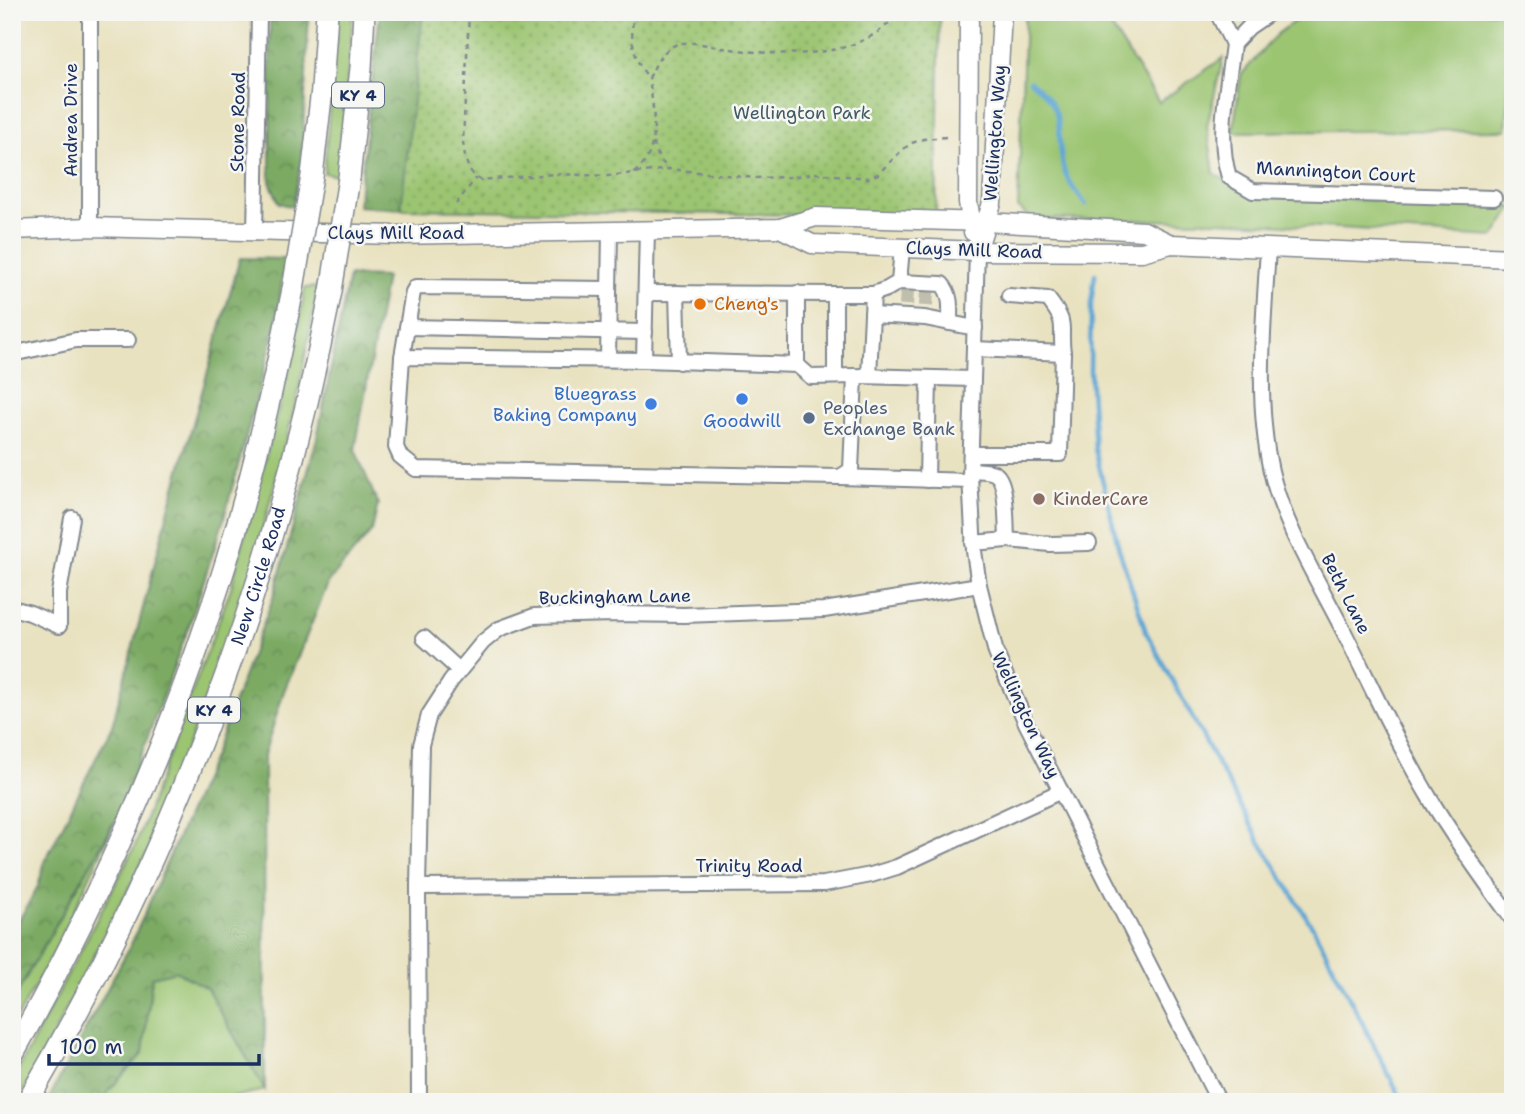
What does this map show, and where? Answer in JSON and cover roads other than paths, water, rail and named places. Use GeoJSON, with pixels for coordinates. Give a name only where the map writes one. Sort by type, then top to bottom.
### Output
{"type":"FeatureCollection","features":[{"type":"Feature","properties":{"kind":"highway","name":"New Circle Road"},"geometry":{"type":"LineString","coordinates":[[12,1055],[126,831],[191,668],[249,484],[293,289],[312,176],[327,12]]}},
{"type":"Feature","properties":{"kind":"highway","name":"New Circle Road"},"geometry":{"type":"LineString","coordinates":[[27,1102],[89,990],[155,855],[213,713],[263,569],[291,471],[331,292],[349,178],[364,12]]}},
{"type":"Feature","properties":{"kind":"main road","name":"Wellington Way"},"geometry":{"type":"LineString","coordinates":[[969,12],[968,202],[979,221]]}},
{"type":"Feature","properties":{"kind":"main road","name":"Wellington Way"},"geometry":{"type":"LineString","coordinates":[[977,251],[979,221],[992,203],[1002,12]]}},
{"type":"Feature","properties":{"kind":"main road","name":"Clays Mill Road"},"geometry":{"type":"LineString","coordinates":[[12,230],[90,228],[395,235],[780,228],[816,217],[979,221],[1144,231],[1171,244]]}},
{"type":"Feature","properties":{"kind":"main road","name":"Clays Mill Road"},"geometry":{"type":"LineString","coordinates":[[780,228],[812,244],[902,248],[1142,253],[1171,244],[1513,258]]}},
{"type":"Feature","properties":{"kind":"street","name":"Andrea Drive"},"geometry":{"type":"LineString","coordinates":[[90,12],[90,228]]}},
{"type":"Feature","properties":{"kind":"street","name":"Stone Road"},"geometry":{"type":"LineString","coordinates":[[256,233],[259,12]]}},
{"type":"Feature","properties":{"kind":"street"},"geometry":{"type":"LineString","coordinates":[[1217,12],[1233,44],[1249,27],[1271,12]]}},
{"type":"Feature","properties":{"kind":"street","name":"Mannington Court"},"geometry":{"type":"LineString","coordinates":[[1233,44],[1223,158],[1229,177],[1253,191],[1494,198]]}},
{"type":"Feature","properties":{"kind":"street"},"geometry":{"type":"LineString","coordinates":[[645,360],[647,229]]}},
{"type":"Feature","properties":{"kind":"street"},"geometry":{"type":"LineString","coordinates":[[608,359],[610,230]]}},
{"type":"Feature","properties":{"kind":"street"},"geometry":{"type":"LineString","coordinates":[[902,248],[904,295]]}},
{"type":"Feature","properties":{"kind":"street","name":"Beth Lane"},"geometry":{"type":"LineString","coordinates":[[1268,248],[1262,354],[1264,420],[1272,472],[1282,506],[1427,794],[1468,858],[1513,920]]}},
{"type":"Feature","properties":{"kind":"street","name":"Wellington Way"},"geometry":{"type":"LineString","coordinates":[[977,251],[970,476],[973,543],[979,585],[993,643],[1009,686],[1219,1102]]}},
{"type":"Feature","properties":{"kind":"street"},"geometry":{"type":"LineString","coordinates":[[926,300],[942,284],[947,289],[950,323]]}},
{"type":"Feature","properties":{"kind":"street"},"geometry":{"type":"LineString","coordinates":[[608,289],[416,288],[413,292],[402,357],[396,447],[400,456],[416,469],[927,480],[970,476],[990,471],[1000,477],[1004,487],[1007,540]]}},
{"type":"Feature","properties":{"kind":"street"},"geometry":{"type":"LineString","coordinates":[[646,293],[873,294],[887,289],[926,300],[950,323],[975,328]]}},
{"type":"Feature","properties":{"kind":"street"},"geometry":{"type":"LineString","coordinates":[[677,293],[679,362]]}},
{"type":"Feature","properties":{"kind":"street"},"geometry":{"type":"LineString","coordinates":[[797,293],[797,365]]}},
{"type":"Feature","properties":{"kind":"street"},"geometry":{"type":"LineString","coordinates":[[835,294],[835,376]]}},
{"type":"Feature","properties":{"kind":"street"},"geometry":{"type":"LineString","coordinates":[[840,477],[851,470],[873,294]]}},
{"type":"Feature","properties":{"kind":"street"},"geometry":{"type":"LineString","coordinates":[[872,315],[904,295],[926,300]]}},
{"type":"Feature","properties":{"kind":"street"},"geometry":{"type":"LineString","coordinates":[[971,454],[1060,454],[1064,333],[1061,316],[1048,299],[1009,296]]}},
{"type":"Feature","properties":{"kind":"street"},"geometry":{"type":"LineString","coordinates":[[407,327],[645,332]]}},
{"type":"Feature","properties":{"kind":"street"},"geometry":{"type":"LineString","coordinates":[[12,354],[76,340],[128,340]]}},
{"type":"Feature","properties":{"kind":"street"},"geometry":{"type":"LineString","coordinates":[[974,349],[1063,353]]}},
{"type":"Feature","properties":{"kind":"street"},"geometry":{"type":"LineString","coordinates":[[402,357],[608,359],[797,365],[811,377],[973,379]]}},
{"type":"Feature","properties":{"kind":"street"},"geometry":{"type":"LineString","coordinates":[[927,480],[929,378]]}},
{"type":"Feature","properties":{"kind":"street"},"geometry":{"type":"LineString","coordinates":[[12,608],[59,626],[59,593],[72,519]]}},
{"type":"Feature","properties":{"kind":"street"},"geometry":{"type":"LineString","coordinates":[[973,543],[1007,540],[1050,544],[1089,543]]}},
{"type":"Feature","properties":{"kind":"street","name":"Buckingham Lane"},"geometry":{"type":"LineString","coordinates":[[419,1102],[418,887],[421,745],[429,715],[483,642],[499,629],[534,616],[684,615],[824,610],[979,585]]}},
{"type":"Feature","properties":{"kind":"street"},"geometry":{"type":"LineString","coordinates":[[424,638],[460,670]]}},
{"type":"Feature","properties":{"kind":"street","name":"Trinity Road"},"geometry":{"type":"LineString","coordinates":[[418,887],[824,884],[897,867],[1061,790]]}},
{"type":"Feature","properties":{"kind":"waterway"},"geometry":{"type":"LineString","coordinates":[[1030,81],[1054,108],[1065,173],[1086,205]]}},
{"type":"Feature","properties":{"kind":"waterway"},"geometry":{"type":"LineString","coordinates":[[1095,274],[1091,303],[1090,371],[1095,449],[1119,549],[1146,632],[1259,840],[1315,931],[1403,1102]]}},
{"type":"Feature","properties":{"kind":"tunnel"},"geometry":{"type":"LineString","coordinates":[[906,305],[907,291]]}},
{"type":"Feature","properties":{"kind":"tunnel"},"geometry":{"type":"LineString","coordinates":[[926,306],[927,292]]}},
{"type":"Feature","properties":{"kind":"place","name":"Cheng's"},"geometry":{"type":"Point","coordinates":[700,304]}},
{"type":"Feature","properties":{"kind":"place","name":"Goodwill"},"geometry":{"type":"Point","coordinates":[742,399]}},
{"type":"Feature","properties":{"kind":"place","name":"Bluegrass Baking Company"},"geometry":{"type":"Point","coordinates":[651,404]}},
{"type":"Feature","properties":{"kind":"place","name":"Peoples Exchange Bank"},"geometry":{"type":"Point","coordinates":[809,418]}},
{"type":"Feature","properties":{"kind":"place","name":"KinderCare"},"geometry":{"type":"Point","coordinates":[1039,499]}},
{"type":"Feature","properties":{"kind":"park label","name":"Wellington Park"},"geometry":{"type":"Point","coordinates":[802,113]}}]}
